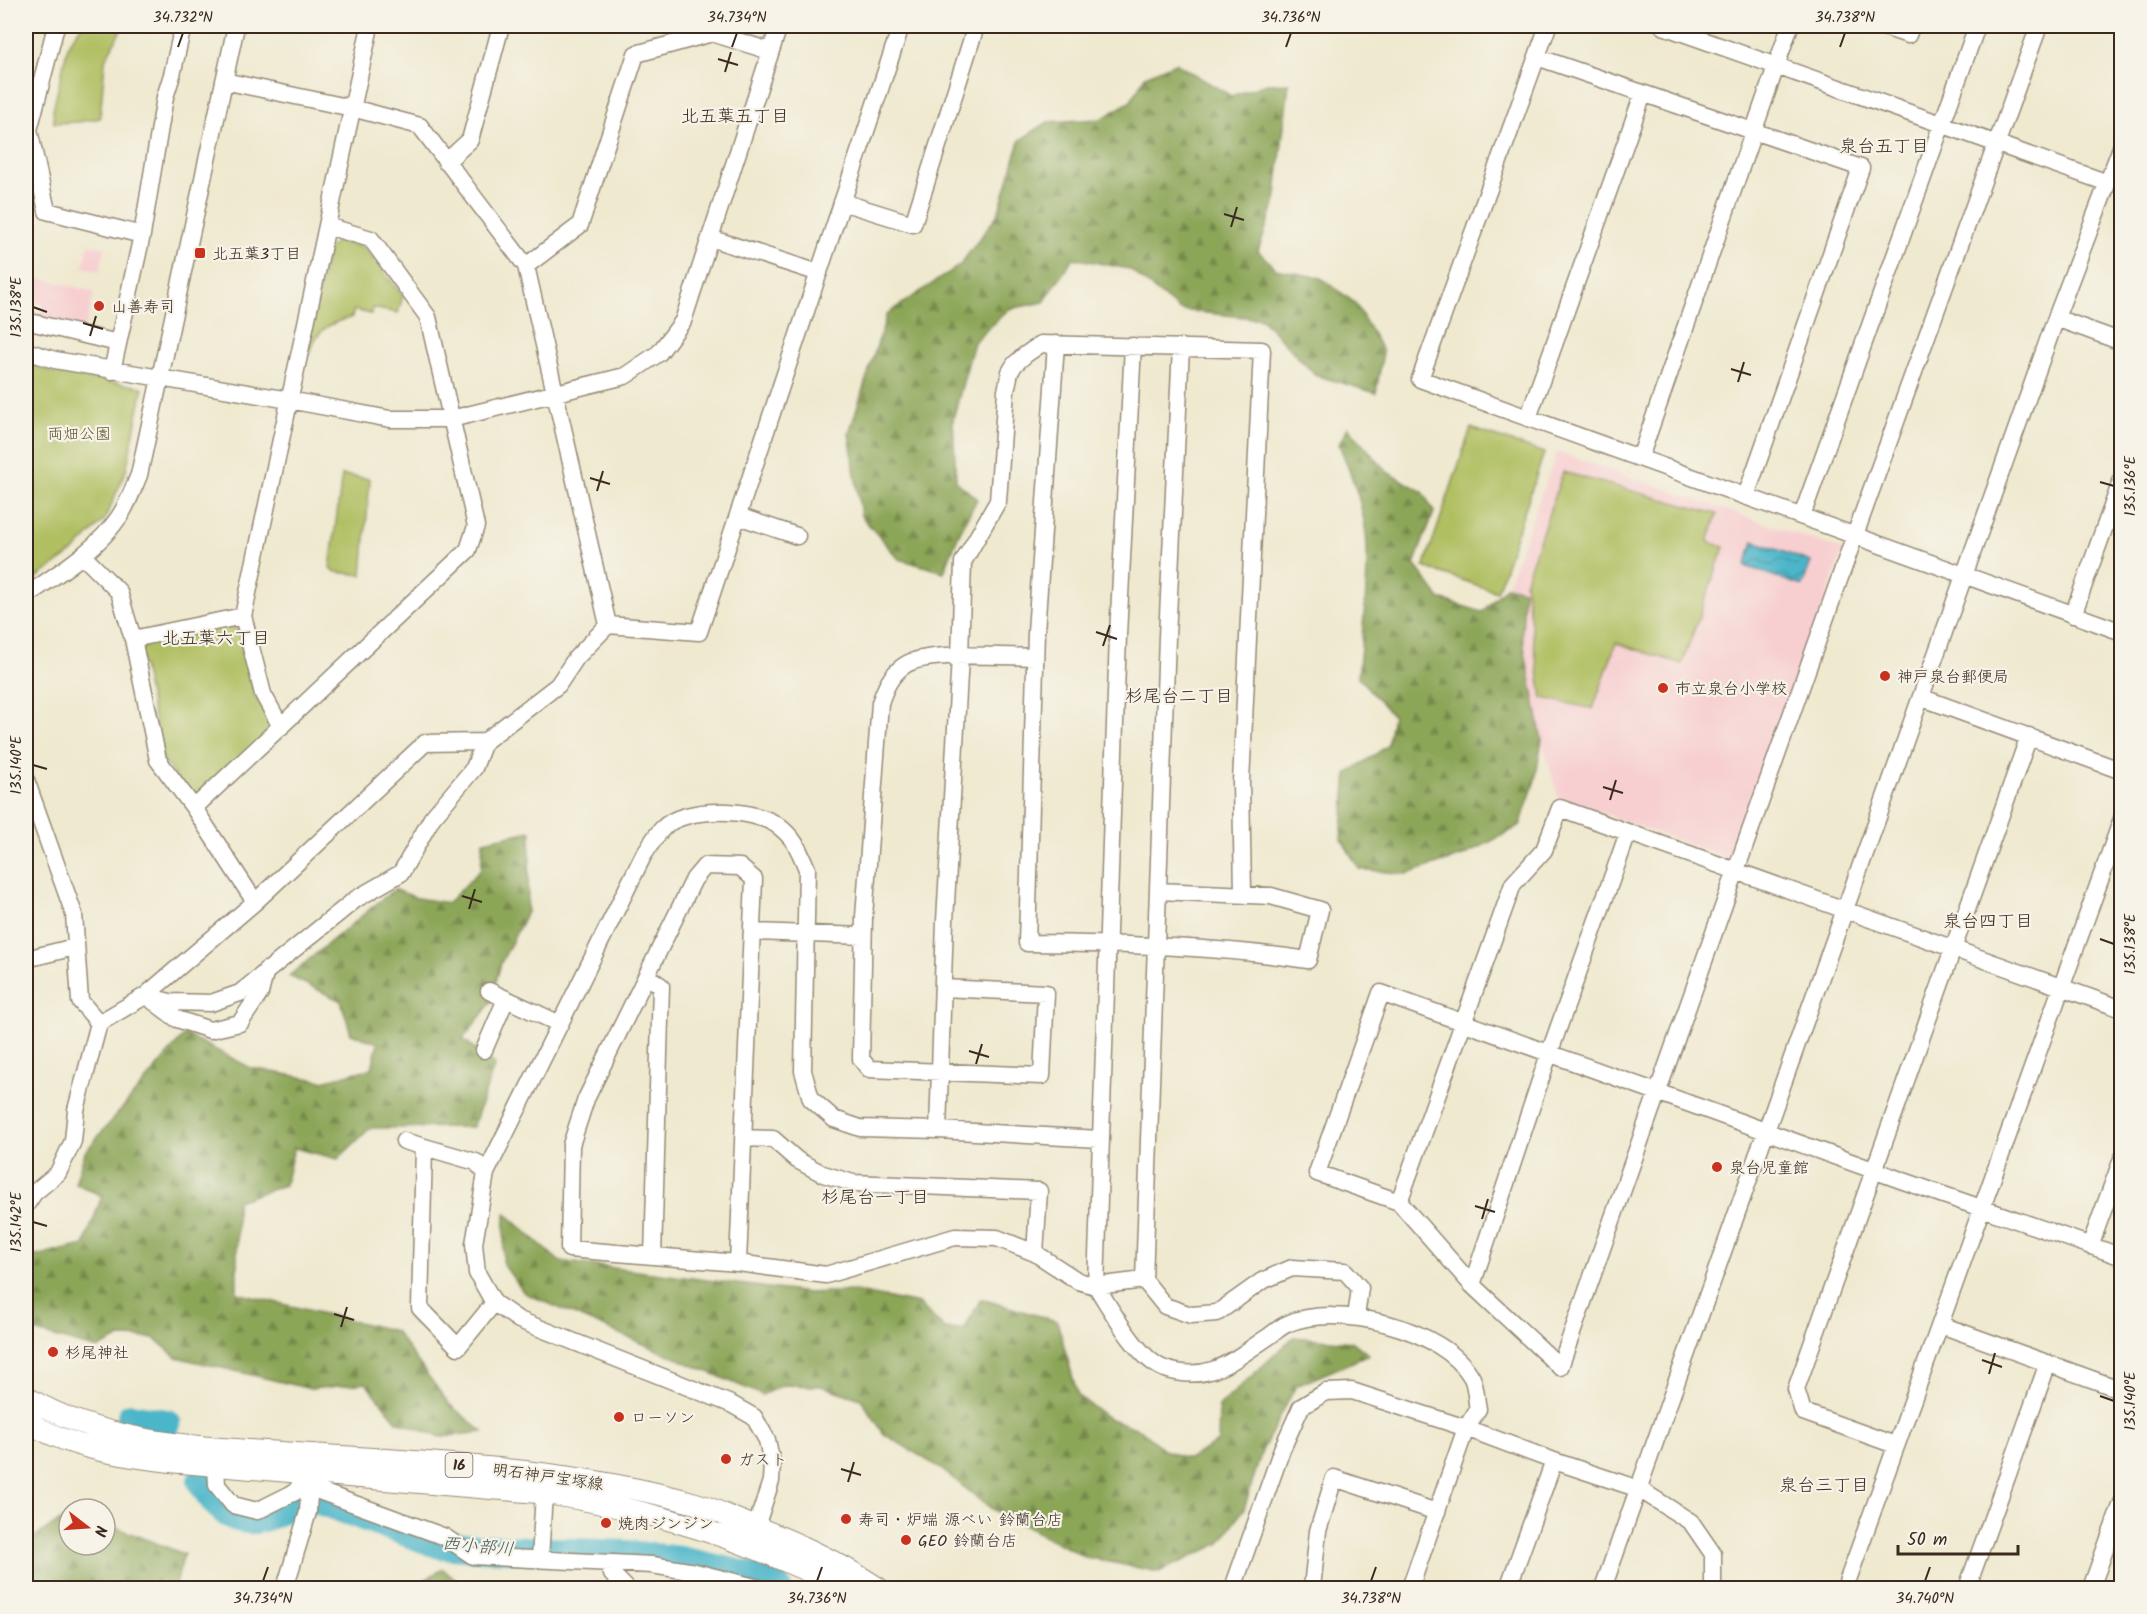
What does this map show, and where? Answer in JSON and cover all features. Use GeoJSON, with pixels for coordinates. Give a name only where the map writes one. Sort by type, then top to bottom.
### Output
{"type":"FeatureCollection","features":[{"type":"Feature","properties":{"kind":"main road","name":"明石神戸宝塚線"},"geometry":{"type":"LineString","coordinates":[[26,1397],[85,1423],[118,1433],[174,1444],[506,1469],[593,1480],[695,1503],[814,1550],[878,1588]]}},
{"type":"Feature","properties":{"kind":"main road","name":"明石神戸宝塚線"},"geometry":{"type":"LineString","coordinates":[[26,1421],[70,1442],[114,1455],[544,1493],[601,1502],[671,1518],[750,1545],[841,1588]]}},
{"type":"Feature","properties":{"kind":"street"},"geometry":{"type":"LineString","coordinates":[[56,26],[29,130],[47,211],[142,235]]}},
{"type":"Feature","properties":{"kind":"street"},"geometry":{"type":"LineString","coordinates":[[112,371],[142,235],[165,97],[183,26]]}},
{"type":"Feature","properties":{"kind":"street"},"geometry":{"type":"LineString","coordinates":[[26,596],[83,555],[119,518],[139,475],[236,26]]}},
{"type":"Feature","properties":{"kind":"street"},"geometry":{"type":"LineString","coordinates":[[281,727],[263,694],[243,616],[370,26]]}},
{"type":"Feature","properties":{"kind":"street"},"geometry":{"type":"LineString","coordinates":[[446,162],[470,140],[501,26]]}},
{"type":"Feature","properties":{"kind":"street"},"geometry":{"type":"LineString","coordinates":[[26,351],[55,360],[112,371],[390,419],[451,419],[625,376],[659,353],[683,321],[779,26]]}},
{"type":"Feature","properties":{"kind":"street"},"geometry":{"type":"LineString","coordinates":[[608,625],[699,632],[901,26]]}},
{"type":"Feature","properties":{"kind":"street"},"geometry":{"type":"LineString","coordinates":[[842,202],[913,224],[976,26]]}},
{"type":"Feature","properties":{"kind":"street"},"geometry":{"type":"LineString","coordinates":[[1548,26],[1420,379],[2121,632]]}},
{"type":"Feature","properties":{"kind":"street"},"geometry":{"type":"LineString","coordinates":[[1664,26],[2108,183]]}},
{"type":"Feature","properties":{"kind":"street"},"geometry":{"type":"LineString","coordinates":[[1640,458],[1790,26]]}},
{"type":"Feature","properties":{"kind":"street"},"geometry":{"type":"LineString","coordinates":[[1881,26],[1908,35],[1911,26]]}},
{"type":"Feature","properties":{"kind":"street"},"geometry":{"type":"LineString","coordinates":[[1802,516],[1977,26]]}},
{"type":"Feature","properties":{"kind":"street"},"geometry":{"type":"LineString","coordinates":[[2039,26],[1855,535],[1659,1093],[1560,1366],[1472,1285],[1399,1202],[1317,1173],[1381,993],[1549,1054],[1659,1093],[1767,1131],[1873,1170],[2121,1257]]}},
{"type":"Feature","properties":{"kind":"street"},"geometry":{"type":"LineString","coordinates":[[526,266],[580,225],[636,54],[712,33],[770,51]]}},
{"type":"Feature","properties":{"kind":"street"},"geometry":{"type":"LineString","coordinates":[[1537,57],[1861,168],[1746,496]]}},
{"type":"Feature","properties":{"kind":"street"},"geometry":{"type":"LineString","coordinates":[[224,81],[352,108],[420,126],[526,266],[608,625]]}},
{"type":"Feature","properties":{"kind":"street"},"geometry":{"type":"LineString","coordinates":[[1528,418],[1643,94]]}},
{"type":"Feature","properties":{"kind":"street"},"geometry":{"type":"LineString","coordinates":[[1604,1588],[1845,910],[1923,698],[2056,318],[2121,145]]}},
{"type":"Feature","properties":{"kind":"street"},"geometry":{"type":"LineString","coordinates":[[194,808],[468,550],[476,526],[428,317],[371,239],[327,226]]}},
{"type":"Feature","properties":{"kind":"street"},"geometry":{"type":"LineString","coordinates":[[710,238],[819,273]]}},
{"type":"Feature","properties":{"kind":"street"},"geometry":{"type":"LineString","coordinates":[[2056,318],[2121,342]]}},
{"type":"Feature","properties":{"kind":"street"},"geometry":{"type":"LineString","coordinates":[[26,321],[118,343]]}},
{"type":"Feature","properties":{"kind":"street"},"geometry":{"type":"LineString","coordinates":[[938,1130],[963,562],[998,501],[1006,391],[1010,372],[1015,364],[1041,344],[1262,350],[1241,782],[1244,894]]}},
{"type":"Feature","properties":{"kind":"street"},"geometry":{"type":"LineString","coordinates":[[1056,344],[1035,657],[1027,943],[1156,946],[1252,952],[1308,960],[1320,910],[1271,896],[1158,891]]}},
{"type":"Feature","properties":{"kind":"street"},"geometry":{"type":"LineString","coordinates":[[1133,346],[1118,635],[1096,1286],[1139,1350],[1163,1369],[1194,1376],[1225,1366],[1286,1324],[1310,1317],[1356,1317],[1394,1325],[1429,1340],[1457,1358],[1473,1379],[1478,1409],[1466,1428],[1410,1588]]}},
{"type":"Feature","properties":{"kind":"street"},"geometry":{"type":"LineString","coordinates":[[1181,347],[1167,637],[1144,1280],[1165,1306],[1191,1316],[1217,1313],[1262,1281],[1292,1268],[1345,1271],[1360,1288],[1356,1317]]}},
{"type":"Feature","properties":{"kind":"street"},"geometry":{"type":"LineString","coordinates":[[2073,615],[2121,479]]}},
{"type":"Feature","properties":{"kind":"street"},"geometry":{"type":"LineString","coordinates":[[738,516],[797,536]]}},
{"type":"Feature","properties":{"kind":"street"},"geometry":{"type":"LineString","coordinates":[[83,555],[119,592],[133,639],[158,759],[194,808],[255,902]]}},
{"type":"Feature","properties":{"kind":"street"},"geometry":{"type":"LineString","coordinates":[[133,639],[243,616]]}},
{"type":"Feature","properties":{"kind":"street"},"geometry":{"type":"LineString","coordinates":[[145,996],[170,1002],[211,1003],[240,993],[356,899],[401,873],[432,818],[474,768],[484,742],[558,685],[576,658],[608,625]]}},
{"type":"Feature","properties":{"kind":"street"},"geometry":{"type":"LineString","coordinates":[[943,988],[1046,993],[1042,1076],[869,1069],[861,1059],[863,936],[880,703],[886,685],[907,663],[925,658],[1035,657]]}},
{"type":"Feature","properties":{"kind":"street"},"geometry":{"type":"LineString","coordinates":[[1923,698],[2121,771]]}},
{"type":"Feature","properties":{"kind":"street"},"geometry":{"type":"LineString","coordinates":[[1895,1445],[1803,1412],[1796,1389],[2028,736]]}},
{"type":"Feature","properties":{"kind":"street"},"geometry":{"type":"LineString","coordinates":[[28,1195],[58,1173],[73,1141],[76,1110],[99,1023],[145,996],[255,902],[425,743],[484,742]]}},
{"type":"Feature","properties":{"kind":"street"},"geometry":{"type":"LineString","coordinates":[[26,780],[74,914],[80,1001],[99,1023]]}},
{"type":"Feature","properties":{"kind":"street"},"geometry":{"type":"LineString","coordinates":[[1399,1202],[1514,884],[1544,850],[1560,808],[2121,1009]]}},
{"type":"Feature","properties":{"kind":"street"},"geometry":{"type":"LineString","coordinates":[[756,1527],[771,1481],[772,1463],[767,1440],[754,1417],[731,1404],[519,1320],[494,1303],[477,1273],[474,1244],[486,1173],[644,854],[664,827],[686,816],[717,812],[748,814],[775,823],[796,842],[807,869],[803,1071],[811,1099],[834,1119],[860,1128],[1100,1139]]}},
{"type":"Feature","properties":{"kind":"street"},"geometry":{"type":"LineString","coordinates":[[1845,1588],[2121,819]]}},
{"type":"Feature","properties":{"kind":"street"},"geometry":{"type":"LineString","coordinates":[[1472,1285],[1549,1054],[1628,833]]}},
{"type":"Feature","properties":{"kind":"street"},"geometry":{"type":"LineString","coordinates":[[738,1263],[754,879],[740,867],[705,866],[694,879],[586,1100],[571,1145],[569,1249],[738,1263],[826,1275],[955,1237],[997,1238],[1035,1252],[1078,1281],[1096,1286],[1144,1280]]}},
{"type":"Feature","properties":{"kind":"street"},"geometry":{"type":"LineString","coordinates":[[752,932],[863,936]]}},
{"type":"Feature","properties":{"kind":"street"},"geometry":{"type":"LineString","coordinates":[[26,960],[75,948]]}},
{"type":"Feature","properties":{"kind":"street"},"geometry":{"type":"LineString","coordinates":[[145,996],[177,1018],[210,1030],[240,1023],[260,993],[266,970]]}},
{"type":"Feature","properties":{"kind":"street"},"geometry":{"type":"LineString","coordinates":[[647,976],[661,986],[653,1256]]}},
{"type":"Feature","properties":{"kind":"street"},"geometry":{"type":"LineString","coordinates":[[489,991],[560,1024]]}},
{"type":"Feature","properties":{"kind":"street"},"geometry":{"type":"LineString","coordinates":[[484,1050],[506,999]]}},
{"type":"Feature","properties":{"kind":"street"},"geometry":{"type":"LineString","coordinates":[[743,1137],[773,1139],[798,1161],[823,1174],[853,1183],[1039,1191],[1035,1252]]}},
{"type":"Feature","properties":{"kind":"street"},"geometry":{"type":"LineString","coordinates":[[404,1141],[476,1162],[486,1173]]}},
{"type":"Feature","properties":{"kind":"street"},"geometry":{"type":"LineString","coordinates":[[424,1148],[420,1308],[458,1347],[494,1303]]}},
{"type":"Feature","properties":{"kind":"street"},"geometry":{"type":"LineString","coordinates":[[2090,1246],[2121,1159]]}},
{"type":"Feature","properties":{"kind":"street"},"geometry":{"type":"LineString","coordinates":[[1941,1324],[2121,1390]]}},
{"type":"Feature","properties":{"kind":"street"},"geometry":{"type":"LineString","coordinates":[[1967,1588],[2048,1363]]}},
{"type":"Feature","properties":{"kind":"street"},"geometry":{"type":"LineString","coordinates":[[1233,1588],[1282,1449],[1301,1407],[1326,1392],[1352,1391],[1466,1428],[1554,1461],[1639,1489],[1691,1522],[1713,1554],[1713,1588]]}},
{"type":"Feature","properties":{"kind":"street"},"geometry":{"type":"LineString","coordinates":[[1508,1588],[1554,1461]]}},
{"type":"Feature","properties":{"kind":"street"},"geometry":{"type":"LineString","coordinates":[[216,1465],[217,1485],[233,1505],[257,1511],[296,1492],[310,1472]]}},
{"type":"Feature","properties":{"kind":"street"},"geometry":{"type":"LineString","coordinates":[[310,1472],[319,1491],[445,1537],[473,1556],[652,1565],[695,1572],[752,1587]]}},
{"type":"Feature","properties":{"kind":"street"},"geometry":{"type":"LineString","coordinates":[[285,1588],[308,1512],[310,1472]]}},
{"type":"Feature","properties":{"kind":"street"},"geometry":{"type":"LineString","coordinates":[[1312,1588],[1318,1531],[1334,1478],[1437,1512]]}},
{"type":"Feature","properties":{"kind":"street"},"geometry":{"type":"LineString","coordinates":[[540,1559],[544,1493]]}},
{"type":"Feature","properties":{"kind":"street"},"geometry":{"type":"LineString","coordinates":[[2091,1588],[2121,1503]]}},
{"type":"Feature","properties":{"kind":"street"},"geometry":{"type":"LineString","coordinates":[[609,1563],[612,1574],[626,1588]]}},
{"type":"Feature","properties":{"kind":"shaded area"},"geometry":{"type":"Polygon","coordinates":[[[89,244],[105,248],[100,271],[83,267],[89,244]]]}},
{"type":"Feature","properties":{"kind":"shaded area"},"geometry":{"type":"Polygon","coordinates":[[[26,274],[94,292],[85,328],[40,317],[43,304],[36,302],[32,316],[26,315],[26,274]]]}},
{"type":"Feature","properties":{"kind":"shaded area","name":"市立泉台小学校"},"geometry":{"type":"Polygon","coordinates":[[[1557,452],[1843,550],[1736,853],[1726,858],[1558,797],[1542,740],[1522,636],[1524,591],[1507,586],[1557,452]]]}},
{"type":"Feature","properties":{"kind":"green space"},"geometry":{"type":"Polygon","coordinates":[[[81,26],[123,26],[105,60],[100,118],[54,123],[53,110],[67,50],[81,26]]]}},
{"type":"Feature","properties":{"kind":"green space"},"geometry":{"type":"Polygon","coordinates":[[[1175,63],[1231,96],[1267,84],[1289,83],[1275,202],[1258,251],[1276,269],[1321,278],[1355,303],[1383,352],[1376,393],[1315,375],[1262,319],[1180,310],[1129,269],[1073,258],[1044,302],[1009,309],[974,342],[953,419],[956,481],[977,499],[958,536],[944,572],[899,559],[861,516],[849,433],[887,314],[960,265],[998,214],[1020,140],[1048,122],[1101,119],[1131,101],[1145,76],[1175,63]]]}},
{"type":"Feature","properties":{"kind":"green space"},"geometry":{"type":"Polygon","coordinates":[[[337,241],[363,247],[403,296],[398,313],[372,308],[371,314],[354,310],[352,317],[335,322],[319,334],[308,356],[305,355],[328,249],[337,241]]]}},
{"type":"Feature","properties":{"kind":"green space","name":"両畑公園"},"geometry":{"type":"Polygon","coordinates":[[[26,362],[51,372],[143,387],[126,471],[105,519],[73,552],[26,585],[26,362]]]}},
{"type":"Feature","properties":{"kind":"green space"},"geometry":{"type":"Polygon","coordinates":[[[1348,427],[1387,472],[1423,492],[1434,512],[1414,564],[1440,599],[1482,612],[1507,586],[1524,590],[1522,636],[1542,740],[1535,780],[1520,826],[1463,856],[1406,874],[1359,869],[1341,838],[1347,774],[1387,746],[1393,716],[1358,677],[1366,596],[1367,547],[1361,507],[1339,444],[1348,427]]]}},
{"type":"Feature","properties":{"kind":"green space"},"geometry":{"type":"Polygon","coordinates":[[[1471,428],[1544,453],[1497,592],[1424,567],[1471,428]]]}},
{"type":"Feature","properties":{"kind":"green space"},"geometry":{"type":"Polygon","coordinates":[[[1563,472],[1717,514],[1708,542],[1724,547],[1682,664],[1616,643],[1593,709],[1542,698],[1525,582],[1563,472]]]}},
{"type":"Feature","properties":{"kind":"green space"},"geometry":{"type":"Polygon","coordinates":[[[342,475],[370,479],[362,575],[336,572],[330,569],[342,475]]]}},
{"type":"Feature","properties":{"kind":"green space"},"geometry":{"type":"Polygon","coordinates":[[[228,624],[239,631],[255,697],[276,727],[199,795],[186,792],[162,758],[140,652],[147,643],[228,624]]]}},
{"type":"Feature","properties":{"kind":"green space"},"geometry":{"type":"Polygon","coordinates":[[[531,831],[527,912],[501,963],[490,1004],[463,1039],[495,1064],[473,1127],[370,1128],[338,1159],[294,1148],[285,1185],[237,1201],[237,1293],[395,1331],[449,1404],[483,1432],[440,1437],[397,1421],[366,1383],[311,1389],[176,1357],[154,1338],[120,1337],[97,1349],[26,1329],[26,1258],[84,1245],[102,1196],[75,1183],[85,1152],[185,1034],[251,1068],[323,1081],[372,1068],[378,1043],[351,1034],[341,1001],[289,976],[394,889],[417,898],[448,903],[481,869],[483,841],[531,831]]]}},
{"type":"Feature","properties":{"kind":"green space"},"geometry":{"type":"Polygon","coordinates":[[[505,1213],[559,1261],[808,1293],[853,1291],[919,1304],[945,1329],[963,1330],[981,1299],[1057,1321],[1078,1396],[1108,1418],[1141,1430],[1164,1450],[1188,1459],[1218,1442],[1219,1406],[1294,1337],[1353,1342],[1369,1355],[1296,1386],[1262,1451],[1244,1509],[1219,1544],[1159,1572],[1085,1557],[992,1509],[940,1468],[884,1434],[861,1399],[821,1386],[783,1385],[762,1395],[524,1293],[503,1264],[505,1213]]]}},
{"type":"Feature","properties":{"kind":"green space"},"geometry":{"type":"Polygon","coordinates":[[[57,1523],[57,1557],[117,1557],[117,1528],[184,1554],[175,1588],[26,1588],[26,1542],[57,1523]]]}},
{"type":"Feature","properties":{"kind":"green space"},"geometry":{"type":"Polygon","coordinates":[[[443,1569],[465,1588],[411,1588],[443,1569]]]}},
{"type":"Feature","properties":{"kind":"water"},"geometry":{"type":"Polygon","coordinates":[[[1754,541],[1811,562],[1802,586],[1745,566],[1754,541]]]}},
{"type":"Feature","properties":{"kind":"waterway","name":"西小部川"},"geometry":{"type":"LineString","coordinates":[[131,1417],[167,1423]]}},
{"type":"Feature","properties":{"kind":"waterway","name":"西小部川"},"geometry":{"type":"LineString","coordinates":[[201,1481],[218,1506],[234,1517],[243,1519],[264,1518],[294,1503],[317,1500],[440,1545],[627,1554],[680,1560],[747,1575],[778,1588]]}},
{"type":"Feature","properties":{"kind":"place","name":"北五葉3丁目"},"geometry":{"type":"Point","coordinates":[200,253]}},
{"type":"Feature","properties":{"kind":"place","name":"山善寿司"},"geometry":{"type":"Point","coordinates":[99,306]}},
{"type":"Feature","properties":{"kind":"place","name":"神戸泉台郵便局"},"geometry":{"type":"Point","coordinates":[1885,676]}},
{"type":"Feature","properties":{"kind":"place","name":"市立泉台小学校"},"geometry":{"type":"Point","coordinates":[1663,688]}},
{"type":"Feature","properties":{"kind":"place","name":"泉台児童館"},"geometry":{"type":"Point","coordinates":[1717,1167]}},
{"type":"Feature","properties":{"kind":"place","name":"杉尾神社"},"geometry":{"type":"Point","coordinates":[53,1352]}},
{"type":"Feature","properties":{"kind":"place","name":"ローソン"},"geometry":{"type":"Point","coordinates":[619,1417]}},
{"type":"Feature","properties":{"kind":"place","name":"ガスト"},"geometry":{"type":"Point","coordinates":[726,1459]}},
{"type":"Feature","properties":{"kind":"place","name":"寿司・炉端 源べい 鈴蘭台店"},"geometry":{"type":"Point","coordinates":[846,1519]}},
{"type":"Feature","properties":{"kind":"place","name":"焼肉ジンジン"},"geometry":{"type":"Point","coordinates":[606,1523]}},
{"type":"Feature","properties":{"kind":"place","name":"GEO 鈴蘭台店"},"geometry":{"type":"Point","coordinates":[906,1540]}},
{"type":"Feature","properties":{"kind":"district","name":"北五葉五丁目"},"geometry":{"type":"Point","coordinates":[735,116]}},
{"type":"Feature","properties":{"kind":"district","name":"泉台五丁目"},"geometry":{"type":"Point","coordinates":[1884,146]}},
{"type":"Feature","properties":{"kind":"district","name":"北五葉六丁目"},"geometry":{"type":"Point","coordinates":[216,638]}},
{"type":"Feature","properties":{"kind":"district","name":"杉尾台二丁目"},"geometry":{"type":"Point","coordinates":[1179,696]}},
{"type":"Feature","properties":{"kind":"district","name":"泉台四丁目"},"geometry":{"type":"Point","coordinates":[1988,921]}},
{"type":"Feature","properties":{"kind":"district","name":"杉尾台一丁目"},"geometry":{"type":"Point","coordinates":[875,1197]}},
{"type":"Feature","properties":{"kind":"district","name":"泉台三丁目"},"geometry":{"type":"Point","coordinates":[1824,1485]}}]}
